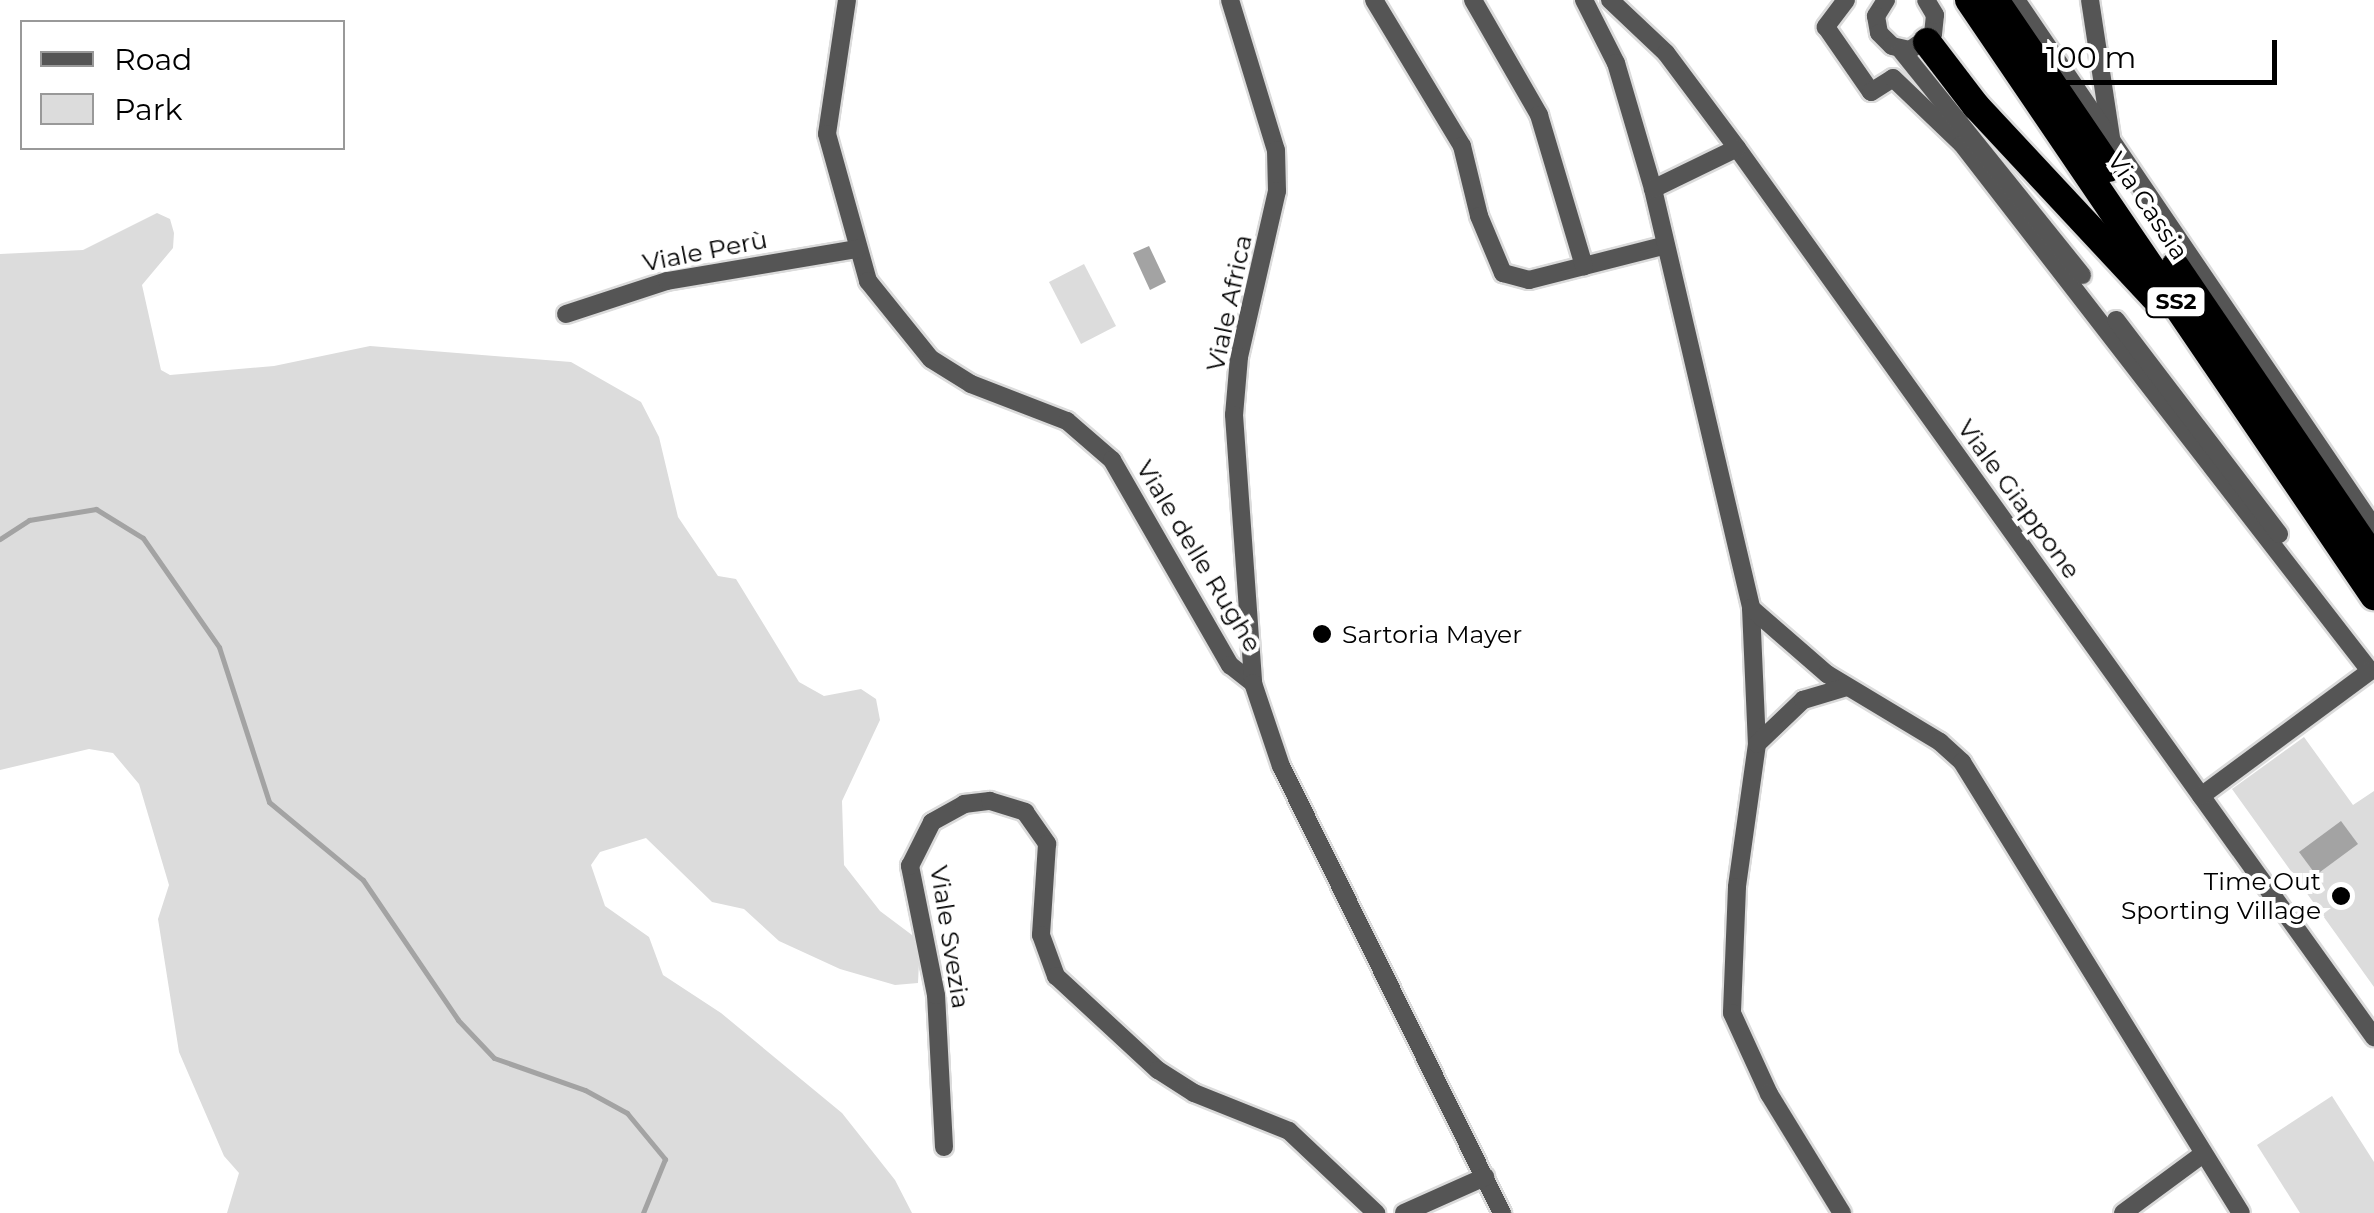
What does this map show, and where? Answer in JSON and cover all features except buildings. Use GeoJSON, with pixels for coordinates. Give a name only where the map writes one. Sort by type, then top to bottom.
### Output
{"type":"FeatureCollection","features":[{"type":"Feature","properties":{"kind":"highway","name":"Via Cassia"},"geometry":{"type":"LineString","coordinates":[[1980,3],[2374,596]]}},
{"type":"Feature","properties":{"kind":"highway","name":"Via Cassia"},"geometry":{"type":"LineString","coordinates":[[1980,3],[2374,558]]}},
{"type":"Feature","properties":{"kind":"highway"},"geometry":{"type":"LineString","coordinates":[[1914,46],[2066,195],[2185,335],[2204,345]]}},
{"type":"Feature","properties":{"kind":"street","name":"Viale delle Rughe"},"geometry":{"type":"LineString","coordinates":[[847,0],[827,134],[857,249],[888,312],[931,360],[971,384],[1068,421],[1112,460],[1230,665],[1253,682],[1281,766],[1502,1213]]}},
{"type":"Feature","properties":{"kind":"street","name":"Viale Africa"},"geometry":{"type":"LineString","coordinates":[[1230,0],[1271,122],[1277,191],[1239,356],[1234,415],[1253,682]]}},
{"type":"Feature","properties":{"kind":"street"},"geometry":{"type":"LineString","coordinates":[[1374,0],[1462,146],[1478,216],[1503,273],[1522,280],[1666,245]]}},
{"type":"Feature","properties":{"kind":"street"},"geometry":{"type":"LineString","coordinates":[[1473,0],[1539,116],[1584,266]]}},
{"type":"Feature","properties":{"kind":"street"},"geometry":{"type":"LineString","coordinates":[[1584,0],[1616,63],[1653,190],[1750,608],[1757,744],[1730,1003],[1770,1094],[1842,1213]]}},
{"type":"Feature","properties":{"kind":"street","name":"Viale Giappone"},"geometry":{"type":"LineString","coordinates":[[1610,0],[1666,53],[1737,148],[2374,1038]]}},
{"type":"Feature","properties":{"kind":"street"},"geometry":{"type":"LineString","coordinates":[[1846,0],[1826,27],[1871,92],[1892,78],[1962,144],[2370,671],[2201,796]]}},
{"type":"Feature","properties":{"kind":"street"},"geometry":{"type":"LineString","coordinates":[[2015,0],[2374,529]]}},
{"type":"Feature","properties":{"kind":"street"},"geometry":{"type":"LineString","coordinates":[[2090,0],[2111,138]]}},
{"type":"Feature","properties":{"kind":"street"},"geometry":{"type":"LineString","coordinates":[[1881,2],[1879,32],[1914,46],[2374,660]]}},
{"type":"Feature","properties":{"kind":"street"},"geometry":{"type":"LineString","coordinates":[[1914,46],[1936,24],[1932,2]]}},
{"type":"Feature","properties":{"kind":"street"},"geometry":{"type":"LineString","coordinates":[[1653,190],[1737,148]]}},
{"type":"Feature","properties":{"kind":"street","name":"Viale Perù"},"geometry":{"type":"LineString","coordinates":[[566,314],[667,281],[857,249]]}},
{"type":"Feature","properties":{"kind":"street"},"geometry":{"type":"LineString","coordinates":[[1750,608],[1847,688],[1940,742],[1962,762],[2240,1213]]}},
{"type":"Feature","properties":{"kind":"street"},"geometry":{"type":"LineString","coordinates":[[1757,744],[1803,700],[1847,688]]}},
{"type":"Feature","properties":{"kind":"street","name":"Viale Svezia"},"geometry":{"type":"LineString","coordinates":[[944,1147],[936,996],[910,866],[918,839],[939,816],[990,801],[1025,812],[1047,844],[1041,935],[1056,976],[1158,1070],[1194,1093],[1289,1131],[1376,1213]]}},
{"type":"Feature","properties":{"kind":"street"},"geometry":{"type":"LineString","coordinates":[[2123,1213],[2204,1154]]}},
{"type":"Feature","properties":{"kind":"street"},"geometry":{"type":"LineString","coordinates":[[1404,1213],[1486,1177]]}},
{"type":"Feature","properties":{"kind":"green space"},"geometry":{"type":"Polygon","coordinates":[[[157,213],[170,219],[173,248],[142,285],[161,370],[170,375],[274,366],[370,346],[571,362],[641,402],[659,437],[678,517],[718,576],[736,579],[799,682],[824,696],[861,689],[876,699],[880,720],[842,801],[844,865],[880,911],[920,941],[918,983],[895,985],[840,969],[779,941],[744,909],[712,902],[646,838],[600,852],[591,865],[605,906],[649,937],[663,975],[721,1013],[842,1113],[895,1180],[912,1213],[227,1213],[239,1173],[224,1156],[179,1052],[158,919],[169,885],[139,784],[113,753],[89,749],[0,770],[0,254],[83,250],[157,213]]]}},
{"type":"Feature","properties":{"kind":"green space"},"geometry":{"type":"Polygon","coordinates":[[[1084,264],[1116,326],[1081,344],[1049,282],[1084,264]]]}},
{"type":"Feature","properties":{"kind":"green space","name":"Time Out Sporting Village"},"geometry":{"type":"Polygon","coordinates":[[[2304,737],[2353,805],[2374,791],[2374,987],[2232,789],[2304,737]]]}},
{"type":"Feature","properties":{"kind":"green space"},"geometry":{"type":"Polygon","coordinates":[[[2332,1096],[2374,1162],[2374,1213],[2300,1213],[2257,1145],[2332,1096]]]}},
{"type":"Feature","properties":{"kind":"shaded area"},"geometry":{"type":"Polygon","coordinates":[[[1149,246],[1166,282],[1150,290],[1133,253],[1149,246]]]}},
{"type":"Feature","properties":{"kind":"shaded area"},"geometry":{"type":"Polygon","coordinates":[[[2341,821],[2358,844],[2316,875],[2299,852],[2341,821]]]}},
{"type":"Feature","properties":{"kind":"waterway"},"geometry":{"type":"LineString","coordinates":[[0,539],[29,520],[96,509],[143,538],[219,647],[269,802],[363,880],[458,1020],[494,1058],[585,1090],[627,1113],[665,1159],[643,1213]]}},
{"type":"Feature","properties":{"kind":"place","name":"Sartoria Mayer"},"geometry":{"type":"Point","coordinates":[1322,634]}},
{"type":"Feature","properties":{"kind":"place","name":"Time Out Sporting Village"},"geometry":{"type":"Point","coordinates":[2341,896]}}]}
